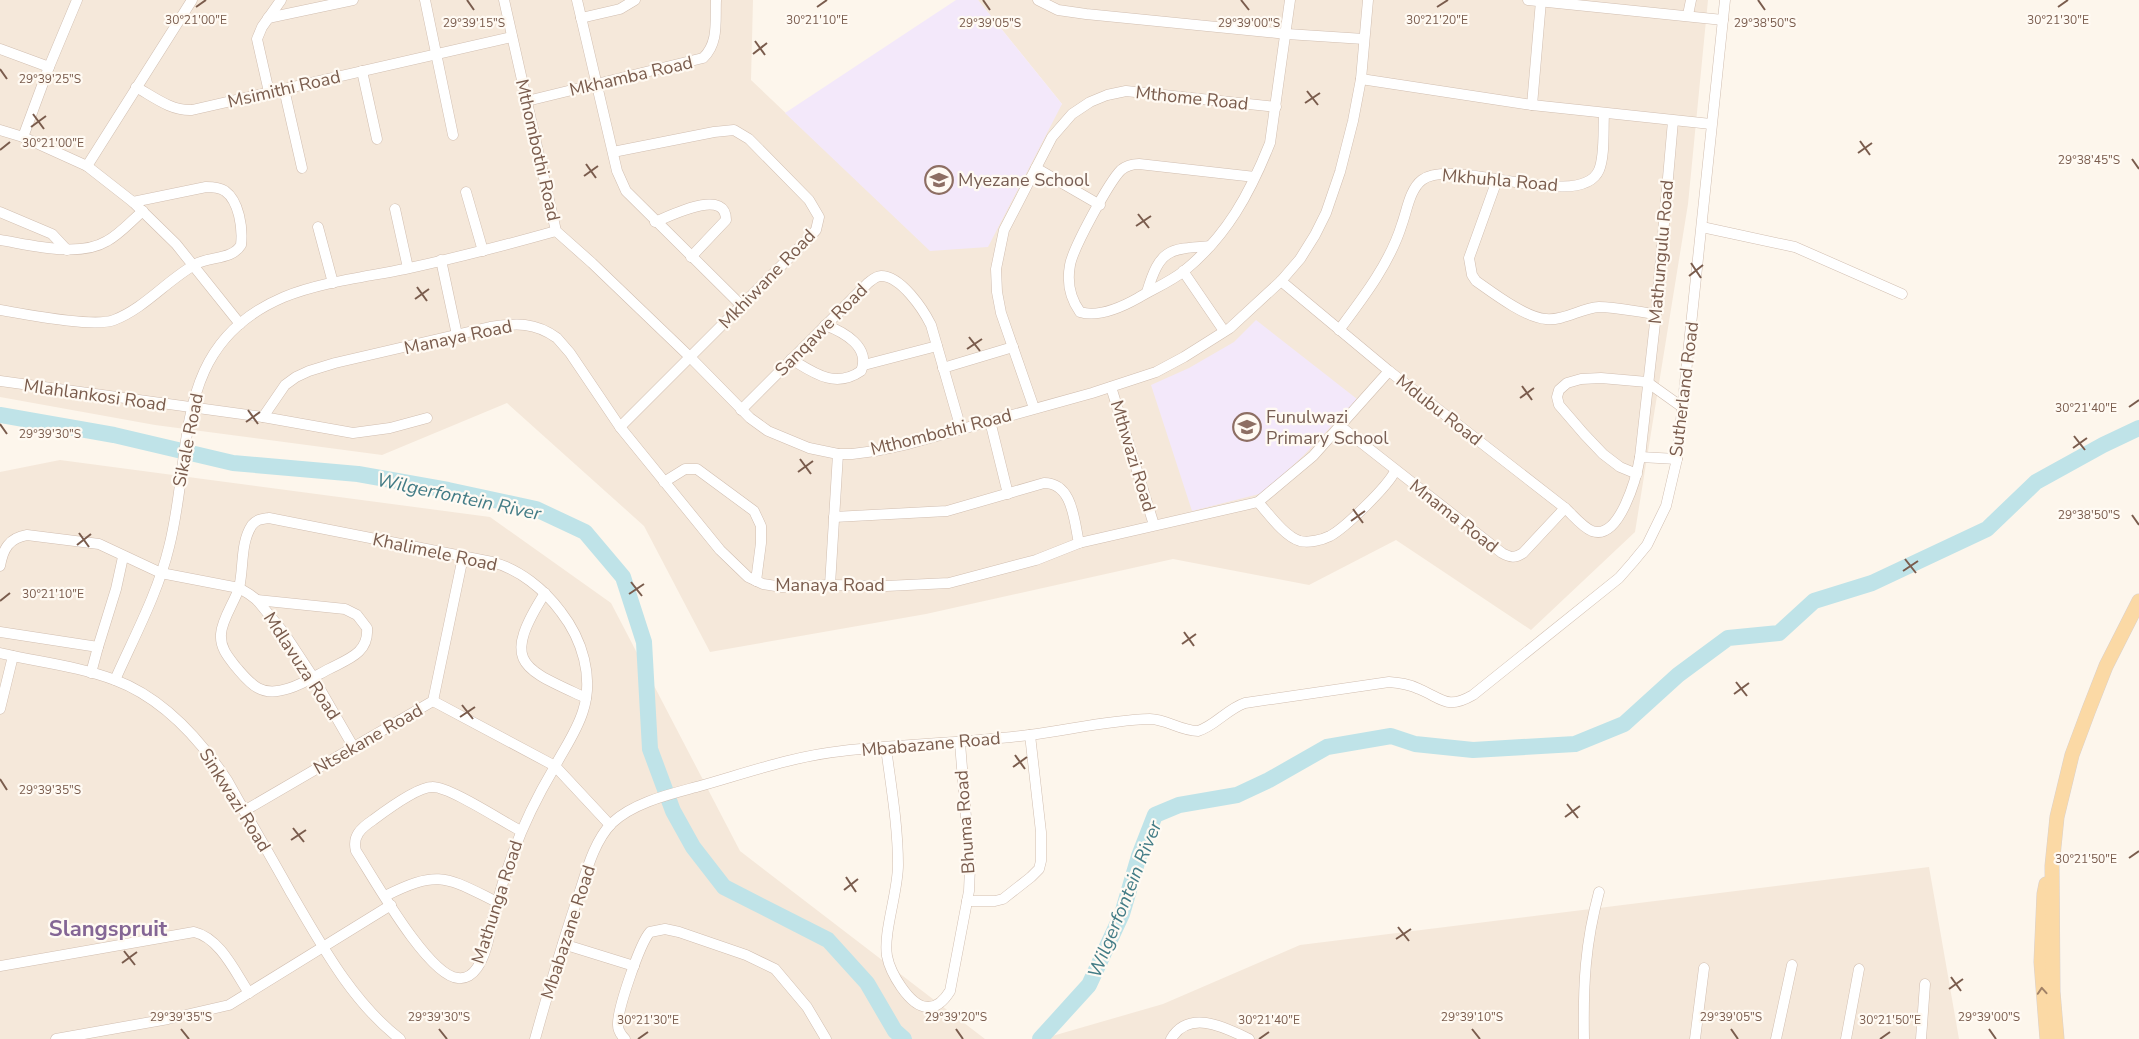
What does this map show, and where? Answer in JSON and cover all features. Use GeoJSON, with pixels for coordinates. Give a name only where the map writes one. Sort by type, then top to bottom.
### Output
{"type":"FeatureCollection","features":[{"type":"Feature","properties":{"kind":"main road"},"geometry":{"type":"LineString","coordinates":[[2057,1039],[2053,992],[2052,866],[2057,817],[2072,755],[2106,666],[2139,601]]}},
{"type":"Feature","properties":{"kind":"main road"},"geometry":{"type":"LineString","coordinates":[[2047,1039],[2042,989],[2042,947],[2044,894],[2052,866]]}},
{"type":"Feature","properties":{"kind":"street"},"geometry":{"type":"LineString","coordinates":[[22,137],[77,0]]}},
{"type":"Feature","properties":{"kind":"street"},"geometry":{"type":"LineString","coordinates":[[87,166],[192,0]]}},
{"type":"Feature","properties":{"kind":"street"},"geometry":{"type":"LineString","coordinates":[[269,92],[256,40],[281,0]]}},
{"type":"Feature","properties":{"kind":"street"},"geometry":{"type":"LineString","coordinates":[[268,18],[353,0]]}},
{"type":"Feature","properties":{"kind":"street"},"geometry":{"type":"LineString","coordinates":[[426,0],[453,135]]}},
{"type":"Feature","properties":{"kind":"street","name":"Mthombothi Road"},"geometry":{"type":"LineString","coordinates":[[504,0],[556,231],[691,358],[741,410],[768,431],[783,438],[809,448],[838,454],[875,451],[961,429],[1156,372],[1184,357],[1224,331],[1281,281],[1305,251],[1326,213],[1354,121],[1361,79],[1368,0]]}},
{"type":"Feature","properties":{"kind":"street"},"geometry":{"type":"LineString","coordinates":[[577,0],[617,171],[626,191],[655,222],[741,305]]}},
{"type":"Feature","properties":{"kind":"street"},"geometry":{"type":"LineString","coordinates":[[581,18],[620,9],[635,0]]}},
{"type":"Feature","properties":{"kind":"street","name":"Mkhamba Road"},"geometry":{"type":"LineString","coordinates":[[527,101],[703,58],[712,48],[714,41],[716,0]]}},
{"type":"Feature","properties":{"kind":"street"},"geometry":{"type":"LineString","coordinates":[[1038,0],[1058,10],[1287,34],[1364,39]]}},
{"type":"Feature","properties":{"kind":"street"},"geometry":{"type":"LineString","coordinates":[[1255,177],[1134,164],[1119,173],[1085,229],[1072,259],[1069,279],[1071,295],[1080,312],[1095,314],[1128,303],[1183,271],[1210,246],[1245,200],[1270,143],[1287,34],[1290,0]]}},
{"type":"Feature","properties":{"kind":"street"},"geometry":{"type":"LineString","coordinates":[[1528,0],[1593,3],[1723,20]]}},
{"type":"Feature","properties":{"kind":"street"},"geometry":{"type":"LineString","coordinates":[[1688,16],[1691,0]]}},
{"type":"Feature","properties":{"kind":"street","name":"Sutherland Road"},"geometry":{"type":"LineString","coordinates":[[1473,695],[1620,578],[1647,545],[1666,506],[1676,459],[1725,0]]}},
{"type":"Feature","properties":{"kind":"street"},"geometry":{"type":"LineString","coordinates":[[1532,105],[1541,1]]}},
{"type":"Feature","properties":{"kind":"street","name":"Msimithi Road"},"geometry":{"type":"LineString","coordinates":[[136,87],[165,104],[182,111],[192,110],[512,38]]}},
{"type":"Feature","properties":{"kind":"street"},"geometry":{"type":"LineString","coordinates":[[0,49],[49,67]]}},
{"type":"Feature","properties":{"kind":"street"},"geometry":{"type":"LineString","coordinates":[[362,71],[377,139]]}},
{"type":"Feature","properties":{"kind":"street"},"geometry":{"type":"LineString","coordinates":[[1361,79],[1532,105],[1711,124]]}},
{"type":"Feature","properties":{"kind":"street"},"geometry":{"type":"LineString","coordinates":[[284,89],[302,168]]}},
{"type":"Feature","properties":{"kind":"street","name":"Mthome Road"},"geometry":{"type":"LineString","coordinates":[[1034,408],[1001,313],[996,269],[1004,230],[1052,137],[1072,114],[1090,102],[1107,95],[1126,91],[1276,107]]}},
{"type":"Feature","properties":{"kind":"street","name":"Mkhuhla Road"},"geometry":{"type":"LineString","coordinates":[[1339,330],[1364,297],[1384,264],[1398,238],[1415,189],[1421,180],[1432,174],[1444,172],[1496,180],[1574,187],[1586,184],[1594,178],[1599,170],[1604,114]]}},
{"type":"Feature","properties":{"kind":"street","name":"Mathungulu Road"},"geometry":{"type":"LineString","coordinates":[[1602,530],[1612,525],[1623,511],[1637,474],[1640,457],[1656,314],[1673,121]]}},
{"type":"Feature","properties":{"kind":"street"},"geometry":{"type":"LineString","coordinates":[[0,130],[22,137],[87,166],[133,202],[194,265],[240,324]]}},
{"type":"Feature","properties":{"kind":"street","name":"Mkhiwane Road"},"geometry":{"type":"LineString","coordinates":[[613,152],[734,130],[749,139],[809,200],[819,217],[816,230],[691,358],[620,427]]}},
{"type":"Feature","properties":{"kind":"street"},"geometry":{"type":"LineString","coordinates":[[1036,168],[1100,205]]}},
{"type":"Feature","properties":{"kind":"street"},"geometry":{"type":"LineString","coordinates":[[1496,180],[1469,258],[1472,275],[1476,281],[1530,314],[1544,319],[1556,318],[1585,309],[1599,307],[1656,314]]}},
{"type":"Feature","properties":{"kind":"street"},"geometry":{"type":"LineString","coordinates":[[0,310],[107,323],[120,318],[140,305],[194,265],[210,258],[234,253],[241,245],[239,219],[235,202],[224,190],[217,187],[206,187],[133,202]]}},
{"type":"Feature","properties":{"kind":"street"},"geometry":{"type":"LineString","coordinates":[[466,192],[483,251]]}},
{"type":"Feature","properties":{"kind":"street"},"geometry":{"type":"LineString","coordinates":[[655,222],[702,204],[713,204],[722,208],[726,220],[691,257]]}},
{"type":"Feature","properties":{"kind":"street"},"geometry":{"type":"LineString","coordinates":[[395,209],[408,268]]}},
{"type":"Feature","properties":{"kind":"street"},"geometry":{"type":"LineString","coordinates":[[0,240],[67,250],[88,248],[107,241],[143,211]]}},
{"type":"Feature","properties":{"kind":"street"},"geometry":{"type":"LineString","coordinates":[[0,212],[52,234],[67,250]]}},
{"type":"Feature","properties":{"kind":"street"},"geometry":{"type":"LineString","coordinates":[[1702,226],[1794,247],[1902,294]]}},
{"type":"Feature","properties":{"kind":"street"},"geometry":{"type":"LineString","coordinates":[[318,227],[333,283]]}},
{"type":"Feature","properties":{"kind":"street","name":"Sikale Road"},"geometry":{"type":"LineString","coordinates":[[116,680],[161,573],[172,535],[187,440],[190,408],[213,353],[240,324],[284,297],[333,283],[483,251],[556,231]]}},
{"type":"Feature","properties":{"kind":"street"},"geometry":{"type":"LineString","coordinates":[[1147,292],[1153,273],[1168,253],[1177,249],[1210,246]]}},
{"type":"Feature","properties":{"kind":"street"},"geometry":{"type":"LineString","coordinates":[[441,260],[457,335]]}},
{"type":"Feature","properties":{"kind":"street"},"geometry":{"type":"LineString","coordinates":[[1183,271],[1224,331]]}},
{"type":"Feature","properties":{"kind":"street","name":"Sanqawe Road"},"geometry":{"type":"LineString","coordinates":[[741,410],[825,325],[868,284],[880,276],[908,291],[919,304],[931,325],[961,429]]}},
{"type":"Feature","properties":{"kind":"street","name":"Mdubu Road"},"geometry":{"type":"LineString","coordinates":[[1281,281],[1389,371],[1591,530],[1602,530]]}},
{"type":"Feature","properties":{"kind":"street","name":"Manaya Road"},"geometry":{"type":"LineString","coordinates":[[263,417],[285,385],[309,371],[334,363],[513,323],[529,324],[546,329],[558,338],[620,427],[735,566],[756,581],[782,588],[830,585],[886,586],[949,583],[976,577],[1036,560],[1080,543],[1258,502],[1313,456],[1389,371]]}},
{"type":"Feature","properties":{"kind":"street"},"geometry":{"type":"LineString","coordinates":[[791,359],[818,374],[834,380],[852,377],[861,371],[864,365],[863,354],[851,338],[825,325]]}},
{"type":"Feature","properties":{"kind":"street"},"geometry":{"type":"LineString","coordinates":[[864,365],[937,346]]}},
{"type":"Feature","properties":{"kind":"street"},"geometry":{"type":"LineString","coordinates":[[943,368],[1013,347]]}},
{"type":"Feature","properties":{"kind":"street"},"geometry":{"type":"LineString","coordinates":[[1637,474],[1620,467],[1603,454],[1559,405],[1559,390],[1567,383],[1581,379],[1601,378],[1648,382],[1682,407]]}},
{"type":"Feature","properties":{"kind":"street","name":"Mlahlankosi Road"},"geometry":{"type":"LineString","coordinates":[[0,381],[263,417],[353,433],[390,428],[427,418]]}},
{"type":"Feature","properties":{"kind":"street","name":"Mthwazi Road"},"geometry":{"type":"LineString","coordinates":[[1111,386],[1154,525]]}},
{"type":"Feature","properties":{"kind":"street"},"geometry":{"type":"LineString","coordinates":[[990,421],[1008,494]]}},
{"type":"Feature","properties":{"kind":"street","name":"Mnama Road"},"geometry":{"type":"LineString","coordinates":[[1340,426],[1502,554],[1510,557],[1516,558],[1523,553],[1565,508]]}},
{"type":"Feature","properties":{"kind":"street"},"geometry":{"type":"LineString","coordinates":[[830,585],[838,454]]}},
{"type":"Feature","properties":{"kind":"street"},"geometry":{"type":"LineString","coordinates":[[1640,457],[1676,459]]}},
{"type":"Feature","properties":{"kind":"street"},"geometry":{"type":"LineString","coordinates":[[664,482],[685,469],[697,469],[754,511],[761,526],[761,543],[756,581]]}},
{"type":"Feature","properties":{"kind":"street"},"geometry":{"type":"LineString","coordinates":[[1258,502],[1290,536],[1300,541],[1322,539],[1332,535],[1376,496],[1395,470]]}},
{"type":"Feature","properties":{"kind":"street"},"geometry":{"type":"LineString","coordinates":[[834,516],[947,511],[1044,483],[1058,485],[1066,493],[1080,543]]}},
{"type":"Feature","properties":{"kind":"street","name":"Khalimele Road"},"geometry":{"type":"LineString","coordinates":[[257,600],[336,608],[357,615],[367,628],[368,636],[361,651],[313,677],[277,692],[259,689],[248,681],[228,658],[221,642],[221,631],[239,588],[246,541],[253,524],[261,519],[269,518],[492,562],[509,568],[545,593],[570,623],[578,638],[583,655],[587,680],[586,698],[579,722],[555,766]]}},
{"type":"Feature","properties":{"kind":"street","name":"Mdlavuza Road"},"geometry":{"type":"LineString","coordinates":[[0,566],[3,552],[7,546],[19,536],[27,535],[99,544],[123,557],[161,573],[239,588],[257,600],[284,633],[313,677],[354,748]]}},
{"type":"Feature","properties":{"kind":"street"},"geometry":{"type":"LineString","coordinates":[[92,673],[123,557]]}},
{"type":"Feature","properties":{"kind":"street"},"geometry":{"type":"LineString","coordinates":[[433,701],[463,557]]}},
{"type":"Feature","properties":{"kind":"street"},"geometry":{"type":"LineString","coordinates":[[545,593],[528,620],[521,649],[523,660],[532,671],[586,698]]}},
{"type":"Feature","properties":{"kind":"street"},"geometry":{"type":"LineString","coordinates":[[0,632],[98,647]]}},
{"type":"Feature","properties":{"kind":"street","name":"Sinkwazi Road"},"geometry":{"type":"LineString","coordinates":[[0,653],[116,680],[157,703],[196,738],[217,765],[322,946],[360,999],[377,1019],[400,1039]]}},
{"type":"Feature","properties":{"kind":"street"},"geometry":{"type":"LineString","coordinates":[[0,709],[13,656]]}},
{"type":"Feature","properties":{"kind":"street","name":"Mbabazane Road"},"geometry":{"type":"LineString","coordinates":[[535,1039],[588,868],[610,825],[622,815],[650,802],[684,790],[807,757],[841,751],[960,743],[1152,719],[1198,732],[1205,729],[1235,706],[1245,703],[1389,682],[1406,683],[1444,702],[1455,703],[1473,695]]}},
{"type":"Feature","properties":{"kind":"street","name":"Ntsekane Road"},"geometry":{"type":"LineString","coordinates":[[244,811],[433,701],[555,766],[610,825]]}},
{"type":"Feature","properties":{"kind":"street"},"geometry":{"type":"LineString","coordinates":[[967,901],[995,901],[1002,899],[1031,877],[1041,862],[1041,832],[1030,735]]}},
{"type":"Feature","properties":{"kind":"street","name":"Bhuma Road"},"geometry":{"type":"LineString","coordinates":[[886,748],[898,865],[895,895],[886,944],[887,955],[897,980],[915,1002],[921,1006],[932,1007],[946,998],[950,990],[967,901],[969,850],[960,743]]}},
{"type":"Feature","properties":{"kind":"street","name":"Mathunga Road"},"geometry":{"type":"LineString","coordinates":[[520,832],[441,788],[433,786],[419,791],[374,819],[363,827],[354,842],[356,851],[420,947],[435,965],[448,976],[466,977],[478,966],[483,955],[497,902],[520,832],[555,766]]}},
{"type":"Feature","properties":{"kind":"street"},"geometry":{"type":"LineString","coordinates":[[56,1039],[229,1005],[322,946],[415,882],[428,878],[455,882],[497,902]]}},
{"type":"Feature","properties":{"kind":"street"},"geometry":{"type":"LineString","coordinates":[[1584,1039],[1583,983],[1586,949],[1600,892]]}},
{"type":"Feature","properties":{"kind":"street"},"geometry":{"type":"LineString","coordinates":[[625,1039],[620,1033],[618,1018],[634,966],[646,937],[657,930],[665,929],[679,932],[765,962],[785,978],[807,1007],[826,1039]]}},
{"type":"Feature","properties":{"kind":"street"},"geometry":{"type":"LineString","coordinates":[[0,966],[194,932],[202,934],[214,942],[249,993]]}},
{"type":"Feature","properties":{"kind":"street"},"geometry":{"type":"LineString","coordinates":[[563,944],[634,966]]}},
{"type":"Feature","properties":{"kind":"street"},"geometry":{"type":"LineString","coordinates":[[1776,1039],[1792,965]]}},
{"type":"Feature","properties":{"kind":"street"},"geometry":{"type":"LineString","coordinates":[[1694,1039],[1704,968]]}},
{"type":"Feature","properties":{"kind":"street"},"geometry":{"type":"LineString","coordinates":[[1846,1039],[1859,969]]}},
{"type":"Feature","properties":{"kind":"street"},"geometry":{"type":"LineString","coordinates":[[1921,1039],[1925,984]]}},
{"type":"Feature","properties":{"kind":"street"},"geometry":{"type":"LineString","coordinates":[[1171,1039],[1180,1029],[1188,1024],[1200,1022],[1213,1024],[1249,1039]]}},
{"type":"Feature","properties":{"kind":"shaded area"},"geometry":{"type":"Polygon","coordinates":[[[0,0],[753,0],[751,80],[931,251],[1062,104],[978,0],[1708,0],[1688,204],[1635,532],[1531,630],[1396,540],[1309,585],[1173,559],[926,614],[710,652],[644,526],[507,403],[382,455],[155,425],[0,397],[0,0]]]}},
{"type":"Feature","properties":{"kind":"shaded area","name":"Myezane School"},"geometry":{"type":"Polygon","coordinates":[[[956,0],[978,0],[1062,104],[988,247],[930,251],[785,113],[956,0]]]}},
{"type":"Feature","properties":{"kind":"shaded area","name":"Funulwazi Primary School"},"geometry":{"type":"Polygon","coordinates":[[[1256,320],[1357,399],[1303,456],[1263,493],[1192,511],[1151,385],[1189,368],[1234,342],[1256,320]]]}},
{"type":"Feature","properties":{"kind":"shaded area","name":"Slangspruit"},"geometry":{"type":"Polygon","coordinates":[[[60,460],[490,517],[611,603],[740,851],[985,1039],[0,1039],[0,472],[60,460]]]}},
{"type":"Feature","properties":{"kind":"shaded area"},"geometry":{"type":"Polygon","coordinates":[[[1929,867],[1959,1039],[1042,1039],[1163,1004],[1300,945],[1929,867]]]}},
{"type":"Feature","properties":{"kind":"waterway","name":"Wilgerfontein River"},"geometry":{"type":"LineString","coordinates":[[0,415],[114,435],[233,463],[358,474],[448,490],[536,509],[585,532],[623,577],[644,642],[650,749],[673,811],[693,847],[724,887],[828,940],[867,983],[895,1031],[904,1039]]}},
{"type":"Feature","properties":{"kind":"waterway","name":"Wilgerfontein River"},"geometry":{"type":"LineString","coordinates":[[1040,1039],[1089,985],[1122,914],[1139,856],[1155,815],[1179,805],[1237,795],[1269,780],[1327,747],[1391,736],[1415,744],[1473,750],[1575,744],[1624,724],[1678,675],[1728,638],[1779,633],[1814,601],[1872,583],[1987,529],[2036,482],[2103,445],[2139,428]]}},
{"type":"Feature","properties":{"kind":"place","name":"Myezane School"},"geometry":{"type":"Point","coordinates":[939,180]}},
{"type":"Feature","properties":{"kind":"place","name":"Funulwazi Primary School"},"geometry":{"type":"Point","coordinates":[1247,427]}},
{"type":"Feature","properties":{"kind":"district","name":"Slangspruit"},"geometry":{"type":"Point","coordinates":[108,928]}}]}
